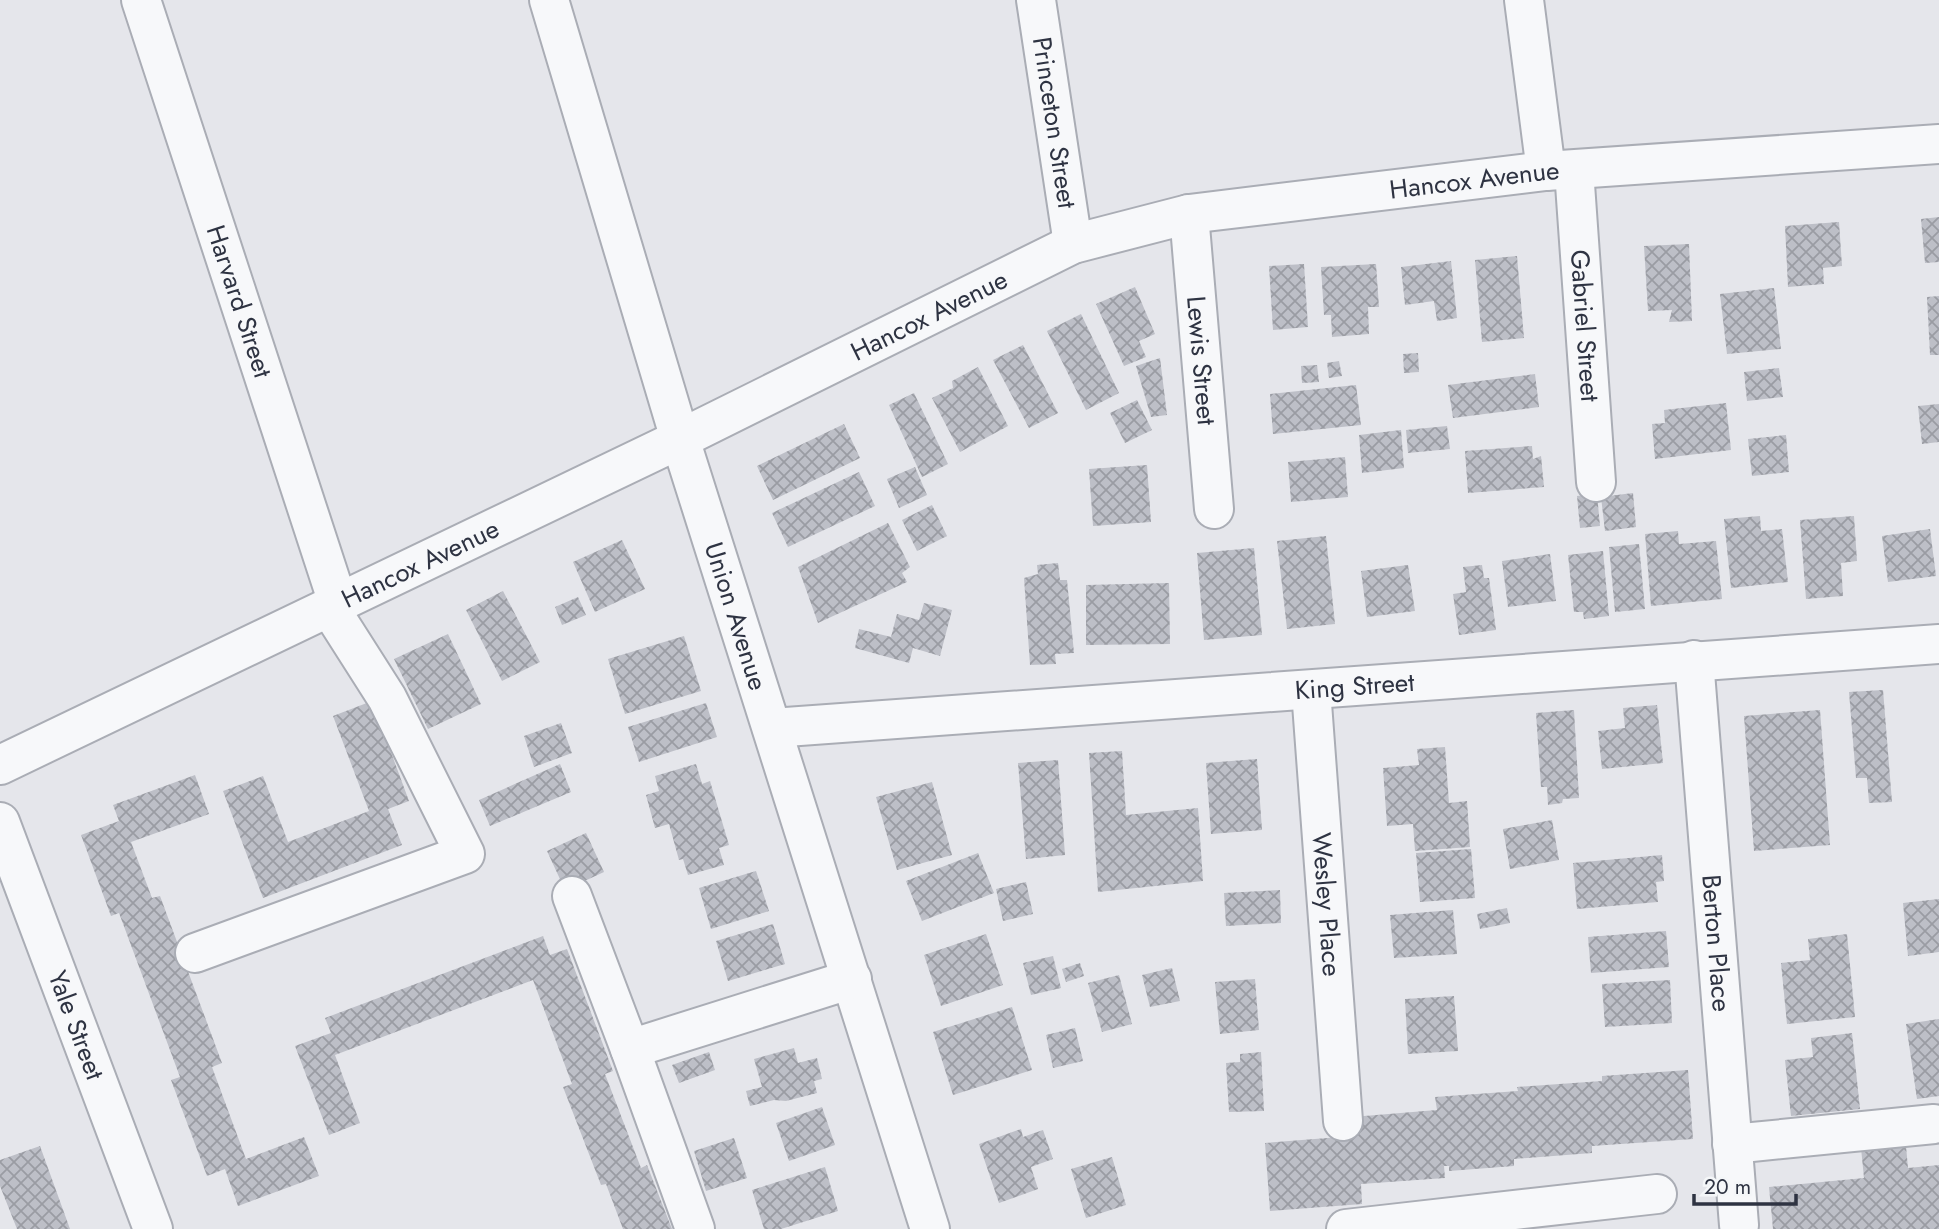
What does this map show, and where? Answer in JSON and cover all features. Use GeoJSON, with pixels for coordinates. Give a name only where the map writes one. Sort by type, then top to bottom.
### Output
{"type":"FeatureCollection","features":[{"type":"Feature","properties":{"kind":"street","name":"Harvard Street"},"geometry":{"type":"LineString","coordinates":[[141,0],[334,605],[387,698],[465,853],[195,953]]}},
{"type":"Feature","properties":{"kind":"street","name":"Union Avenue"},"geometry":{"type":"LineString","coordinates":[[549,0],[680,439],[930,1229]]}},
{"type":"Feature","properties":{"kind":"street","name":"Princeton Street"},"geometry":{"type":"LineString","coordinates":[[1036,0],[1073,244]]}},
{"type":"Feature","properties":{"kind":"street","name":"Gabriel Street"},"geometry":{"type":"LineString","coordinates":[[1524,0],[1560,171],[1597,482]]}},
{"type":"Feature","properties":{"kind":"street","name":"Hancox Avenue"},"geometry":{"type":"LineString","coordinates":[[0,765],[680,439],[1073,244],[1189,214],[1560,171],[1939,145]]}},
{"type":"Feature","properties":{"kind":"street","name":"Lewis Street"},"geometry":{"type":"LineString","coordinates":[[1189,214],[1214,509]]}},
{"type":"Feature","properties":{"kind":"street","name":"King Street"},"geometry":{"type":"LineString","coordinates":[[772,728],[1939,643]]}},
{"type":"Feature","properties":{"kind":"street","name":"Berton Place"},"geometry":{"type":"LineString","coordinates":[[1694,660],[1739,1225]]}},
{"type":"Feature","properties":{"kind":"street","name":"Wesley Place"},"geometry":{"type":"LineString","coordinates":[[1311,690],[1343,1121]]}},
{"type":"Feature","properties":{"kind":"street","name":"Yale Street"},"geometry":{"type":"LineString","coordinates":[[0,822],[153,1229]]}},
{"type":"Feature","properties":{"kind":"street"},"geometry":{"type":"LineString","coordinates":[[572,896],[695,1229]]}},
{"type":"Feature","properties":{"kind":"street"},"geometry":{"type":"LineString","coordinates":[[630,1049],[852,979]]}},
{"type":"Feature","properties":{"kind":"street"},"geometry":{"type":"LineString","coordinates":[[1732,1144],[1934,1124]]}},
{"type":"Feature","properties":{"kind":"street"},"geometry":{"type":"LineString","coordinates":[[1346,1229],[1657,1194]]}},
{"type":"Feature","properties":{"kind":"building"},"geometry":{"type":"Polygon","coordinates":[[[1939,217],[1939,262],[1925,263],[1921,219],[1939,217]]]}},
{"type":"Feature","properties":{"kind":"building"},"geometry":{"type":"Polygon","coordinates":[[[1839,222],[1842,266],[1823,268],[1824,284],[1788,287],[1785,226],[1839,222]]]}},
{"type":"Feature","properties":{"kind":"building"},"geometry":{"type":"Polygon","coordinates":[[[1689,244],[1692,321],[1669,322],[1672,310],[1648,311],[1644,246],[1689,244]]]}},
{"type":"Feature","properties":{"kind":"building"},"geometry":{"type":"Polygon","coordinates":[[[1517,256],[1524,338],[1482,342],[1475,260],[1517,256]]]}},
{"type":"Feature","properties":{"kind":"building"},"geometry":{"type":"Polygon","coordinates":[[[1451,261],[1457,318],[1437,321],[1434,301],[1405,305],[1401,267],[1451,261]]]}},
{"type":"Feature","properties":{"kind":"building"},"geometry":{"type":"Polygon","coordinates":[[[1304,264],[1308,327],[1273,330],[1269,266],[1304,264]]]}},
{"type":"Feature","properties":{"kind":"building"},"geometry":{"type":"Polygon","coordinates":[[[1376,264],[1379,307],[1368,307],[1369,334],[1332,337],[1331,315],[1324,315],[1321,267],[1376,264]]]}},
{"type":"Feature","properties":{"kind":"building"},"geometry":{"type":"Polygon","coordinates":[[[1135,287],[1155,334],[1139,341],[1146,357],[1124,366],[1096,304],[1135,287]]]}},
{"type":"Feature","properties":{"kind":"building"},"geometry":{"type":"Polygon","coordinates":[[[1774,288],[1781,349],[1727,354],[1720,294],[1774,288]]]}},
{"type":"Feature","properties":{"kind":"building"},"geometry":{"type":"Polygon","coordinates":[[[1939,296],[1939,355],[1930,355],[1927,297],[1939,296]]]}},
{"type":"Feature","properties":{"kind":"building"},"geometry":{"type":"Polygon","coordinates":[[[1081,314],[1119,393],[1086,410],[1047,331],[1081,314]]]}},
{"type":"Feature","properties":{"kind":"building"},"geometry":{"type":"Polygon","coordinates":[[[1023,345],[1058,413],[1029,428],[993,360],[1023,345]]]}},
{"type":"Feature","properties":{"kind":"building"},"geometry":{"type":"Polygon","coordinates":[[[1418,353],[1419,372],[1404,373],[1403,354],[1418,353]]]}},
{"type":"Feature","properties":{"kind":"building"},"geometry":{"type":"Polygon","coordinates":[[[1160,358],[1167,415],[1151,417],[1136,366],[1160,358]]]}},
{"type":"Feature","properties":{"kind":"building"},"geometry":{"type":"Polygon","coordinates":[[[1339,361],[1342,376],[1329,378],[1327,363],[1339,361]]]}},
{"type":"Feature","properties":{"kind":"building"},"geometry":{"type":"Polygon","coordinates":[[[1317,365],[1319,382],[1302,383],[1301,366],[1317,365]]]}},
{"type":"Feature","properties":{"kind":"building"},"geometry":{"type":"Polygon","coordinates":[[[978,367],[1008,426],[960,452],[932,398],[953,388],[952,381],[978,367]]]}},
{"type":"Feature","properties":{"kind":"building"},"geometry":{"type":"Polygon","coordinates":[[[1779,368],[1783,397],[1747,401],[1744,372],[1779,368]]]}},
{"type":"Feature","properties":{"kind":"building"},"geometry":{"type":"Polygon","coordinates":[[[1535,374],[1539,407],[1453,418],[1448,385],[1535,374]]]}},
{"type":"Feature","properties":{"kind":"building"},"geometry":{"type":"Polygon","coordinates":[[[1356,385],[1361,425],[1273,434],[1270,394],[1356,385]]]}},
{"type":"Feature","properties":{"kind":"building"},"geometry":{"type":"Polygon","coordinates":[[[914,393],[948,464],[922,477],[889,405],[914,393]]]}},
{"type":"Feature","properties":{"kind":"building"},"geometry":{"type":"Polygon","coordinates":[[[1137,400],[1152,430],[1125,443],[1110,413],[1137,400]]]}},
{"type":"Feature","properties":{"kind":"building"},"geometry":{"type":"Polygon","coordinates":[[[1726,403],[1731,450],[1655,459],[1652,424],[1665,423],[1664,410],[1726,403]]]}},
{"type":"Feature","properties":{"kind":"building"},"geometry":{"type":"Polygon","coordinates":[[[1939,404],[1939,442],[1922,444],[1918,406],[1939,404]]]}},
{"type":"Feature","properties":{"kind":"building"},"geometry":{"type":"Polygon","coordinates":[[[844,424],[860,458],[773,500],[757,466],[844,424]]]}},
{"type":"Feature","properties":{"kind":"building"},"geometry":{"type":"Polygon","coordinates":[[[1447,426],[1450,449],[1408,453],[1406,430],[1447,426]]]}},
{"type":"Feature","properties":{"kind":"building"},"geometry":{"type":"Polygon","coordinates":[[[1401,430],[1404,468],[1362,473],[1359,435],[1401,430]]]}},
{"type":"Feature","properties":{"kind":"building"},"geometry":{"type":"Polygon","coordinates":[[[1786,435],[1789,472],[1752,476],[1748,439],[1786,435]]]}},
{"type":"Feature","properties":{"kind":"building"},"geometry":{"type":"Polygon","coordinates":[[[1532,446],[1533,459],[1541,456],[1544,487],[1468,493],[1465,451],[1532,446]]]}},
{"type":"Feature","properties":{"kind":"building"},"geometry":{"type":"Polygon","coordinates":[[[1345,457],[1348,497],[1291,502],[1288,462],[1345,457]]]}},
{"type":"Feature","properties":{"kind":"building"},"geometry":{"type":"Polygon","coordinates":[[[1147,465],[1151,522],[1093,526],[1089,469],[1147,465]]]}},
{"type":"Feature","properties":{"kind":"building"},"geometry":{"type":"Polygon","coordinates":[[[915,467],[927,495],[899,508],[887,479],[915,467]]]}},
{"type":"Feature","properties":{"kind":"building"},"geometry":{"type":"Polygon","coordinates":[[[859,472],[875,506],[788,547],[772,513],[859,472]]]}},
{"type":"Feature","properties":{"kind":"building"},"geometry":{"type":"Polygon","coordinates":[[[1633,493],[1636,527],[1605,531],[1601,497],[1633,493]]]}},
{"type":"Feature","properties":{"kind":"building"},"geometry":{"type":"Polygon","coordinates":[[[1597,494],[1600,526],[1580,528],[1577,496],[1597,494]]]}},
{"type":"Feature","properties":{"kind":"building"},"geometry":{"type":"Polygon","coordinates":[[[932,505],[947,536],[917,551],[902,520],[932,505]]]}},
{"type":"Feature","properties":{"kind":"building"},"geometry":{"type":"Polygon","coordinates":[[[1760,516],[1761,531],[1782,529],[1788,582],[1731,588],[1724,519],[1760,516]]]}},
{"type":"Feature","properties":{"kind":"building"},"geometry":{"type":"Polygon","coordinates":[[[1854,516],[1857,561],[1841,563],[1843,596],[1806,599],[1800,520],[1854,516]]]}},
{"type":"Feature","properties":{"kind":"building"},"geometry":{"type":"Polygon","coordinates":[[[888,523],[910,567],[902,573],[907,582],[818,623],[798,567],[888,523]]]}},
{"type":"Feature","properties":{"kind":"building"},"geometry":{"type":"Polygon","coordinates":[[[1930,529],[1936,576],[1888,582],[1882,536],[1930,529]]]}},
{"type":"Feature","properties":{"kind":"building"},"geometry":{"type":"Polygon","coordinates":[[[1678,531],[1679,544],[1716,541],[1722,599],[1651,606],[1645,534],[1678,531]]]}},
{"type":"Feature","properties":{"kind":"building"},"geometry":{"type":"Polygon","coordinates":[[[1326,536],[1335,624],[1287,629],[1277,541],[1326,536]]]}},
{"type":"Feature","properties":{"kind":"building"},"geometry":{"type":"Polygon","coordinates":[[[622,540],[645,589],[595,612],[573,562],[622,540]]]}},
{"type":"Feature","properties":{"kind":"building"},"geometry":{"type":"Polygon","coordinates":[[[1639,544],[1645,609],[1615,612],[1609,547],[1639,544]]]}},
{"type":"Feature","properties":{"kind":"building"},"geometry":{"type":"Polygon","coordinates":[[[1254,548],[1262,635],[1204,640],[1197,553],[1254,548]]]}},
{"type":"Feature","properties":{"kind":"building"},"geometry":{"type":"Polygon","coordinates":[[[1603,551],[1609,616],[1584,619],[1583,612],[1574,612],[1568,555],[1603,551]]]}},
{"type":"Feature","properties":{"kind":"building"},"geometry":{"type":"Polygon","coordinates":[[[1550,554],[1556,601],[1508,607],[1502,561],[1550,554]]]}},
{"type":"Feature","properties":{"kind":"building"},"geometry":{"type":"Polygon","coordinates":[[[1058,563],[1060,580],[1067,580],[1074,653],[1055,654],[1056,664],[1030,665],[1024,578],[1038,574],[1037,565],[1058,563]]]}},
{"type":"Feature","properties":{"kind":"building"},"geometry":{"type":"Polygon","coordinates":[[[1408,565],[1415,611],[1367,617],[1361,571],[1408,565]]]}},
{"type":"Feature","properties":{"kind":"building"},"geometry":{"type":"Polygon","coordinates":[[[1482,565],[1484,578],[1489,578],[1496,630],[1459,635],[1453,594],[1466,592],[1463,567],[1482,565]]]}},
{"type":"Feature","properties":{"kind":"building"},"geometry":{"type":"Polygon","coordinates":[[[1169,583],[1170,644],[1086,645],[1086,585],[1169,583]]]}},
{"type":"Feature","properties":{"kind":"building"},"geometry":{"type":"Polygon","coordinates":[[[503,591],[540,662],[502,681],[466,610],[503,591]]]}},
{"type":"Feature","properties":{"kind":"building"},"geometry":{"type":"Polygon","coordinates":[[[578,597],[586,615],[562,625],[555,607],[578,597]]]}},
{"type":"Feature","properties":{"kind":"building"},"geometry":{"type":"Polygon","coordinates":[[[924,603],[952,610],[940,656],[913,648],[909,663],[855,648],[859,629],[891,637],[897,614],[919,620],[924,603]]]}},
{"type":"Feature","properties":{"kind":"building"},"geometry":{"type":"Polygon","coordinates":[[[448,634],[481,704],[428,729],[394,659],[448,634]]]}},
{"type":"Feature","properties":{"kind":"building"},"geometry":{"type":"Polygon","coordinates":[[[684,636],[701,691],[625,714],[608,659],[684,636]]]}},
{"type":"Feature","properties":{"kind":"building"},"geometry":{"type":"Polygon","coordinates":[[[1883,690],[1892,802],[1869,803],[1867,778],[1856,778],[1849,692],[1883,690]]]}},
{"type":"Feature","properties":{"kind":"building"},"geometry":{"type":"Polygon","coordinates":[[[372,701],[409,801],[388,809],[402,845],[263,898],[223,791],[263,776],[288,842],[369,811],[333,716],[372,701]]]}},
{"type":"Feature","properties":{"kind":"building"},"geometry":{"type":"Polygon","coordinates":[[[706,703],[717,737],[639,762],[628,727],[706,703]]]}},
{"type":"Feature","properties":{"kind":"building"},"geometry":{"type":"Polygon","coordinates":[[[1657,705],[1663,763],[1602,769],[1598,731],[1625,728],[1623,708],[1657,705]]]}},
{"type":"Feature","properties":{"kind":"building"},"geometry":{"type":"Polygon","coordinates":[[[1574,710],[1579,798],[1563,799],[1562,803],[1548,805],[1547,787],[1541,787],[1536,713],[1574,710]]]}},
{"type":"Feature","properties":{"kind":"building"},"geometry":{"type":"Polygon","coordinates":[[[1820,710],[1830,845],[1754,851],[1744,716],[1820,710]]]}},
{"type":"Feature","properties":{"kind":"building"},"geometry":{"type":"Polygon","coordinates":[[[561,723],[572,753],[534,767],[524,736],[561,723]]]}},
{"type":"Feature","properties":{"kind":"building"},"geometry":{"type":"Polygon","coordinates":[[[1445,747],[1449,803],[1467,801],[1470,847],[1415,851],[1413,824],[1387,826],[1383,768],[1419,765],[1417,749],[1445,747]]]}},
{"type":"Feature","properties":{"kind":"building"},"geometry":{"type":"Polygon","coordinates":[[[1122,751],[1126,815],[1198,808],[1203,881],[1098,892],[1089,753],[1122,751]]]}},
{"type":"Feature","properties":{"kind":"building"},"geometry":{"type":"Polygon","coordinates":[[[1257,759],[1262,830],[1211,834],[1206,763],[1257,759]]]}},
{"type":"Feature","properties":{"kind":"building"},"geometry":{"type":"Polygon","coordinates":[[[1058,760],[1065,855],[1026,859],[1018,763],[1058,760]]]}},
{"type":"Feature","properties":{"kind":"building"},"geometry":{"type":"Polygon","coordinates":[[[560,764],[571,792],[490,826],[479,800],[560,764]]]}},
{"type":"Feature","properties":{"kind":"building"},"geometry":{"type":"Polygon","coordinates":[[[696,764],[702,784],[710,781],[729,845],[719,848],[724,865],[688,875],[683,859],[679,860],[669,824],[655,828],[646,795],[659,791],[655,776],[696,764]]]}},
{"type":"Feature","properties":{"kind":"building"},"geometry":{"type":"Polygon","coordinates":[[[195,775],[209,814],[131,842],[152,898],[160,896],[222,1063],[212,1067],[246,1159],[304,1137],[319,1176],[238,1206],[225,1169],[207,1176],[171,1080],[180,1077],[119,913],[111,916],[81,835],[119,821],[113,805],[195,775]]]}},
{"type":"Feature","properties":{"kind":"building"},"geometry":{"type":"Polygon","coordinates":[[[932,782],[952,855],[897,870],[876,797],[932,782]]]}},
{"type":"Feature","properties":{"kind":"building"},"geometry":{"type":"Polygon","coordinates":[[[1552,820],[1559,860],[1510,869],[1503,829],[1552,820]]]}},
{"type":"Feature","properties":{"kind":"building"},"geometry":{"type":"Polygon","coordinates":[[[586,833],[604,872],[565,890],[547,851],[586,833]]]}},
{"type":"Feature","properties":{"kind":"building"},"geometry":{"type":"Polygon","coordinates":[[[1471,849],[1475,898],[1420,902],[1416,853],[1471,849]]]}},
{"type":"Feature","properties":{"kind":"building"},"geometry":{"type":"Polygon","coordinates":[[[978,853],[994,893],[922,921],[906,881],[978,853]]]}},
{"type":"Feature","properties":{"kind":"building"},"geometry":{"type":"Polygon","coordinates":[[[1662,855],[1664,881],[1656,882],[1658,902],[1577,909],[1573,863],[1662,855]]]}},
{"type":"Feature","properties":{"kind":"building"},"geometry":{"type":"Polygon","coordinates":[[[756,871],[769,911],[711,929],[699,888],[756,871]]]}},
{"type":"Feature","properties":{"kind":"building"},"geometry":{"type":"Polygon","coordinates":[[[1026,882],[1033,914],[1003,921],[996,889],[1026,882]]]}},
{"type":"Feature","properties":{"kind":"building"},"geometry":{"type":"Polygon","coordinates":[[[1280,890],[1281,923],[1226,926],[1224,893],[1280,890]]]}},
{"type":"Feature","properties":{"kind":"building"},"geometry":{"type":"Polygon","coordinates":[[[1939,899],[1939,952],[1908,956],[1903,903],[1939,899]]]}},
{"type":"Feature","properties":{"kind":"building"},"geometry":{"type":"Polygon","coordinates":[[[1507,908],[1510,923],[1480,929],[1477,914],[1507,908]]]}},
{"type":"Feature","properties":{"kind":"building"},"geometry":{"type":"Polygon","coordinates":[[[1453,910],[1457,954],[1394,958],[1390,915],[1453,910]]]}},
{"type":"Feature","properties":{"kind":"building"},"geometry":{"type":"Polygon","coordinates":[[[773,924],[785,964],[728,981],[716,941],[773,924]]]}},
{"type":"Feature","properties":{"kind":"building"},"geometry":{"type":"Polygon","coordinates":[[[1666,931],[1669,967],[1591,973],[1588,937],[1666,931]]]}},
{"type":"Feature","properties":{"kind":"building"},"geometry":{"type":"Polygon","coordinates":[[[986,934],[1003,985],[941,1006],[924,955],[986,934]]]}},
{"type":"Feature","properties":{"kind":"building"},"geometry":{"type":"Polygon","coordinates":[[[1847,934],[1855,1017],[1787,1024],[1781,963],[1810,960],[1808,939],[1847,934]]]}},
{"type":"Feature","properties":{"kind":"building"},"geometry":{"type":"Polygon","coordinates":[[[543,936],[550,955],[567,949],[613,1071],[605,1074],[641,1168],[647,1165],[672,1229],[623,1229],[606,1184],[601,1185],[563,1087],[572,1084],[533,980],[335,1055],[360,1123],[329,1135],[295,1046],[331,1033],[325,1018],[543,936]]]}},
{"type":"Feature","properties":{"kind":"building"},"geometry":{"type":"Polygon","coordinates":[[[1053,956],[1061,988],[1031,995],[1023,963],[1053,956]]]}},
{"type":"Feature","properties":{"kind":"building"},"geometry":{"type":"Polygon","coordinates":[[[1080,963],[1084,976],[1066,982],[1062,969],[1080,963]]]}},
{"type":"Feature","properties":{"kind":"building"},"geometry":{"type":"Polygon","coordinates":[[[1172,968],[1180,1001],[1150,1007],[1142,975],[1172,968]]]}},
{"type":"Feature","properties":{"kind":"building"},"geometry":{"type":"Polygon","coordinates":[[[1119,975],[1132,1024],[1102,1032],[1088,983],[1119,975]]]}},
{"type":"Feature","properties":{"kind":"building"},"geometry":{"type":"Polygon","coordinates":[[[1255,979],[1259,1030],[1220,1034],[1215,982],[1255,979]]]}},
{"type":"Feature","properties":{"kind":"building"},"geometry":{"type":"Polygon","coordinates":[[[1670,980],[1672,1023],[1605,1027],[1602,984],[1670,980]]]}},
{"type":"Feature","properties":{"kind":"building"},"geometry":{"type":"Polygon","coordinates":[[[1454,996],[1458,1051],[1408,1054],[1405,999],[1454,996]]]}},
{"type":"Feature","properties":{"kind":"building"},"geometry":{"type":"Polygon","coordinates":[[[1012,1007],[1032,1070],[953,1095],[933,1032],[1012,1007]]]}},
{"type":"Feature","properties":{"kind":"building"},"geometry":{"type":"Polygon","coordinates":[[[1939,1019],[1939,1096],[1917,1099],[1906,1024],[1939,1019]]]}},
{"type":"Feature","properties":{"kind":"building"},"geometry":{"type":"Polygon","coordinates":[[[1075,1028],[1083,1061],[1053,1068],[1046,1035],[1075,1028]]]}},
{"type":"Feature","properties":{"kind":"building"},"geometry":{"type":"Polygon","coordinates":[[[1852,1033],[1860,1109],[1791,1116],[1785,1060],[1813,1057],[1811,1038],[1852,1033]]]}},
{"type":"Feature","properties":{"kind":"building"},"geometry":{"type":"Polygon","coordinates":[[[794,1048],[798,1063],[817,1058],[822,1079],[814,1081],[817,1093],[750,1106],[746,1091],[762,1087],[754,1059],[794,1048]]]}},
{"type":"Feature","properties":{"kind":"building"},"geometry":{"type":"Polygon","coordinates":[[[709,1052],[715,1070],[679,1083],[672,1065],[709,1052]]]}},
{"type":"Feature","properties":{"kind":"building"},"geometry":{"type":"Polygon","coordinates":[[[1261,1052],[1264,1111],[1229,1112],[1226,1063],[1240,1062],[1240,1054],[1261,1052]]]}},
{"type":"Feature","properties":{"kind":"building"},"geometry":{"type":"Polygon","coordinates":[[[1688,1070],[1693,1139],[1592,1146],[1592,1153],[1514,1159],[1514,1166],[1449,1171],[1449,1166],[1444,1166],[1445,1178],[1361,1184],[1362,1204],[1270,1211],[1265,1143],[1353,1136],[1352,1117],[1437,1110],[1435,1097],[1518,1091],[1517,1087],[1602,1081],[1602,1076],[1688,1070]]]}},
{"type":"Feature","properties":{"kind":"building"},"geometry":{"type":"Polygon","coordinates":[[[822,1107],[835,1145],[789,1161],[776,1123],[822,1107]]]}},
{"type":"Feature","properties":{"kind":"building"},"geometry":{"type":"Polygon","coordinates":[[[1021,1129],[1023,1137],[1043,1130],[1053,1159],[1031,1167],[1038,1189],[999,1203],[979,1144],[1021,1129]]]}},
{"type":"Feature","properties":{"kind":"building"},"geometry":{"type":"Polygon","coordinates":[[[1905,1135],[1908,1168],[1939,1165],[1939,1229],[1773,1229],[1769,1187],[1864,1178],[1860,1138],[1905,1135]]]}},
{"type":"Feature","properties":{"kind":"building"},"geometry":{"type":"Polygon","coordinates":[[[734,1138],[747,1178],[706,1191],[694,1151],[734,1138]]]}},
{"type":"Feature","properties":{"kind":"building"},"geometry":{"type":"Polygon","coordinates":[[[40,1146],[70,1229],[17,1229],[0,1186],[0,1160],[40,1146]]]}},
{"type":"Feature","properties":{"kind":"building"},"geometry":{"type":"Polygon","coordinates":[[[1112,1157],[1126,1205],[1086,1218],[1071,1169],[1112,1157]]]}},
{"type":"Feature","properties":{"kind":"building"},"geometry":{"type":"Polygon","coordinates":[[[825,1167],[838,1211],[781,1229],[764,1229],[752,1190],[825,1167]]]}}]}
